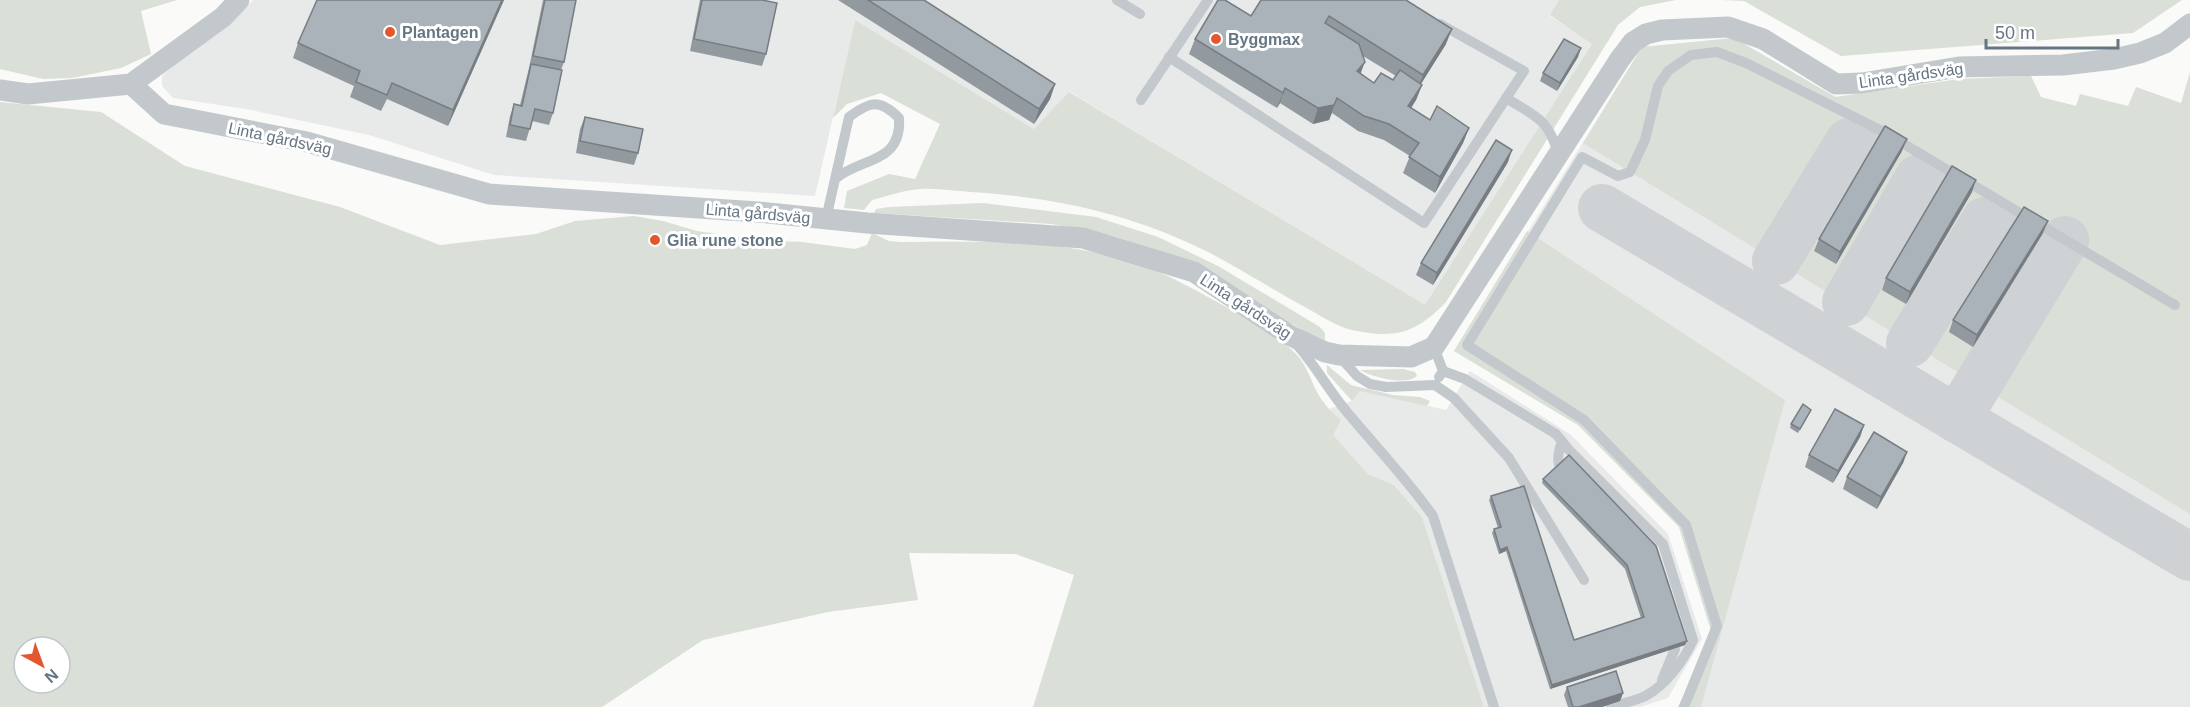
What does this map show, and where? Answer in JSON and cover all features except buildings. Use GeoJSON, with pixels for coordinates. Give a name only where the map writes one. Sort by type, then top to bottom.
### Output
{"type":"FeatureCollection","features":[{"type":"Feature","properties":{"kind":"street"},"geometry":{"type":"LineString","coordinates":[[0,90],[28,94],[131,84],[223,17],[239,0]]}},
{"type":"Feature","properties":{"kind":"street","name":"Linta gårdsväg"},"geometry":{"type":"LineString","coordinates":[[131,84],[164,114],[307,142],[489,194],[747,211],[1083,238],[1194,272],[1289,335],[1325,352],[1339,355],[1411,357],[1434,347],[1620,59],[1634,42],[1646,34],[1662,30],[1728,27],[1763,39],[1836,84],[1862,83],[1959,67],[2063,65],[2114,59],[2140,53],[2165,43],[2190,24]]}},
{"type":"Feature","properties":{"kind":"lane"},"geometry":{"type":"LineString","coordinates":[[1117,0],[1140,14]]}},
{"type":"Feature","properties":{"kind":"lane"},"geometry":{"type":"LineString","coordinates":[[1141,100],[1208,0]]}},
{"type":"Feature","properties":{"kind":"lane"},"geometry":{"type":"LineString","coordinates":[[1169,57],[1424,223],[1524,71],[1427,16]]}},
{"type":"Feature","properties":{"kind":"lane"},"geometry":{"type":"LineString","coordinates":[[1684,707],[1717,626],[1686,525],[1584,420],[1467,345],[1582,157],[1618,176],[1629,172],[1645,140],[1658,87],[1668,71],[1691,55],[1717,52],[1746,63],[1882,131],[2175,305]]}},
{"type":"Feature","properties":{"kind":"lane"},"geometry":{"type":"LineString","coordinates":[[1506,98],[1544,120],[1554,139],[1558,154]]}},
{"type":"Feature","properties":{"kind":"lane"},"geometry":{"type":"LineString","coordinates":[[826,219],[835,179],[849,117],[861,108],[876,104],[888,107],[899,118],[900,129],[889,151],[835,179]]}},
{"type":"Feature","properties":{"kind":"lane"},"geometry":{"type":"LineString","coordinates":[[1289,335],[1312,362],[1341,405],[1415,490],[1433,516],[1494,707]]}},
{"type":"Feature","properties":{"kind":"lane"},"geometry":{"type":"LineString","coordinates":[[1434,347],[1443,371],[1465,380],[1556,434],[1663,544],[1693,640],[1674,672],[1648,695],[1611,707]]}},
{"type":"Feature","properties":{"kind":"lane"},"geometry":{"type":"LineString","coordinates":[[1339,355],[1357,375],[1370,384],[1386,387],[1435,385],[1454,398],[1509,458],[1584,580]]}},
{"type":"Feature","properties":{"kind":"lane"},"geometry":{"type":"LineString","coordinates":[[1435,385],[1443,371]]}},
{"type":"Feature","properties":{"kind":"lane"},"geometry":{"type":"LineString","coordinates":[[1562,441],[1558,455],[1560,467],[1577,486]]}},
{"type":"Feature","properties":{"kind":"lane"},"geometry":{"type":"LineString","coordinates":[[1659,685],[1675,649],[1670,626]]}},
{"type":"Feature","properties":{"kind":"shaded area"},"geometry":{"type":"Polygon","coordinates":[[[0,0],[177,0],[141,11],[151,54],[121,68],[72,78],[43,79],[0,69],[0,0]]]}},
{"type":"Feature","properties":{"kind":"shaded area"},"geometry":{"type":"Polygon","coordinates":[[[253,0],[1559,0],[1550,16],[1593,43],[1425,306],[1070,92],[1034,129],[855,20],[815,196],[494,175],[369,135],[246,109],[173,98],[162,86],[162,76],[175,63],[229,25],[253,0]]]}},
{"type":"Feature","properties":{"kind":"shaded area"},"geometry":{"type":"Polygon","coordinates":[[[1559,0],[1676,0],[1640,7],[1618,25],[1446,302],[1424,321],[1404,331],[1380,334],[1346,328],[1327,320],[1212,254],[1183,240],[1094,210],[1033,198],[939,189],[909,191],[872,200],[864,210],[844,208],[847,191],[889,174],[915,179],[940,124],[881,93],[847,104],[833,118],[855,20],[1034,129],[1069,92],[1425,305],[1592,44],[1550,15],[1559,0]]]}},
{"type":"Feature","properties":{"kind":"shaded area"},"geometry":{"type":"Polygon","coordinates":[[[1721,0],[2182,0],[2133,33],[1841,56],[1744,1],[1721,0]]]}},
{"type":"Feature","properties":{"kind":"shaded area"},"geometry":{"type":"Polygon","coordinates":[[[1734,38],[2190,301],[2190,707],[1678,707],[1713,637],[1679,527],[1578,425],[1454,351],[1642,47],[1734,38]]]}},
{"type":"Feature","properties":{"kind":"shaded area"},"geometry":{"type":"Polygon","coordinates":[[[1734,38],[1835,97],[1959,79],[2031,76],[2041,97],[2076,106],[2080,94],[2128,106],[2136,87],[2181,103],[2190,72],[2190,514],[1583,143],[1642,47],[1734,38]]]}},
{"type":"Feature","properties":{"kind":"shaded area"},"geometry":{"type":"Polygon","coordinates":[[[0,102],[101,112],[185,166],[340,207],[440,245],[536,234],[575,221],[634,216],[663,221],[697,231],[757,240],[802,242],[855,249],[867,245],[872,233],[889,241],[900,242],[990,242],[1049,245],[1107,255],[1147,267],[1237,313],[1266,330],[1292,350],[1304,365],[1322,400],[1341,420],[1333,435],[1368,474],[1394,485],[1422,517],[1484,707],[1033,707],[1074,575],[1015,554],[909,553],[918,600],[828,612],[703,640],[602,707],[0,707],[0,102]]]}},
{"type":"Feature","properties":{"kind":"shaded area"},"geometry":{"type":"Polygon","coordinates":[[[983,203],[1096,217],[1158,237],[1218,266],[1320,327],[1325,333],[1325,340],[1146,247],[1116,237],[1052,224],[874,213],[876,209],[889,207],[983,203]]]}},
{"type":"Feature","properties":{"kind":"shaded area"},"geometry":{"type":"Polygon","coordinates":[[[1527,231],[1785,400],[1701,707],[1678,707],[1713,637],[1679,527],[1578,425],[1454,351],[1527,231]]]}},
{"type":"Feature","properties":{"kind":"shaded area"},"geometry":{"type":"Polygon","coordinates":[[[1327,365],[1351,385],[1393,395],[1420,397],[1430,401],[1427,406],[1360,391],[1352,401],[1327,373],[1327,365]]]}},
{"type":"Feature","properties":{"kind":"shaded area"},"geometry":{"type":"Polygon","coordinates":[[[1403,369],[1415,372],[1417,376],[1412,379],[1397,380],[1380,378],[1360,370],[1403,369]]]}},
{"type":"Feature","properties":{"kind":"shaded area"},"geometry":{"type":"Polygon","coordinates":[[[1470,371],[1570,434],[1668,534],[1702,639],[1668,698],[1640,707],[1484,707],[1422,517],[1394,485],[1368,474],[1332,435],[1340,420],[1329,409],[1352,401],[1360,390],[1446,410],[1470,371]]]}},
{"type":"Feature","properties":{"kind":"taxiway"},"geometry":{"type":"LineString","coordinates":[[1776,261],[1849,142],[1871,155]]}},
{"type":"Feature","properties":{"kind":"taxiway"},"geometry":{"type":"LineString","coordinates":[[1846,302],[1919,178],[1940,190]]}},
{"type":"Feature","properties":{"kind":"taxiway"},"geometry":{"type":"LineString","coordinates":[[1602,208],[2190,557]]}},
{"type":"Feature","properties":{"kind":"taxiway"},"geometry":{"type":"LineString","coordinates":[[1910,343],[1985,221],[2009,236]]}},
{"type":"Feature","properties":{"kind":"taxiway"},"geometry":{"type":"LineString","coordinates":[[1957,419],[2065,240]]}},
{"type":"Feature","properties":{"kind":"place","name":"Plantagen"},"geometry":{"type":"Point","coordinates":[390,32]}},
{"type":"Feature","properties":{"kind":"place","name":"Byggmax"},"geometry":{"type":"Point","coordinates":[1216,39]}},
{"type":"Feature","properties":{"kind":"place","name":"Glia rune stone"},"geometry":{"type":"Point","coordinates":[655,240]}}]}
